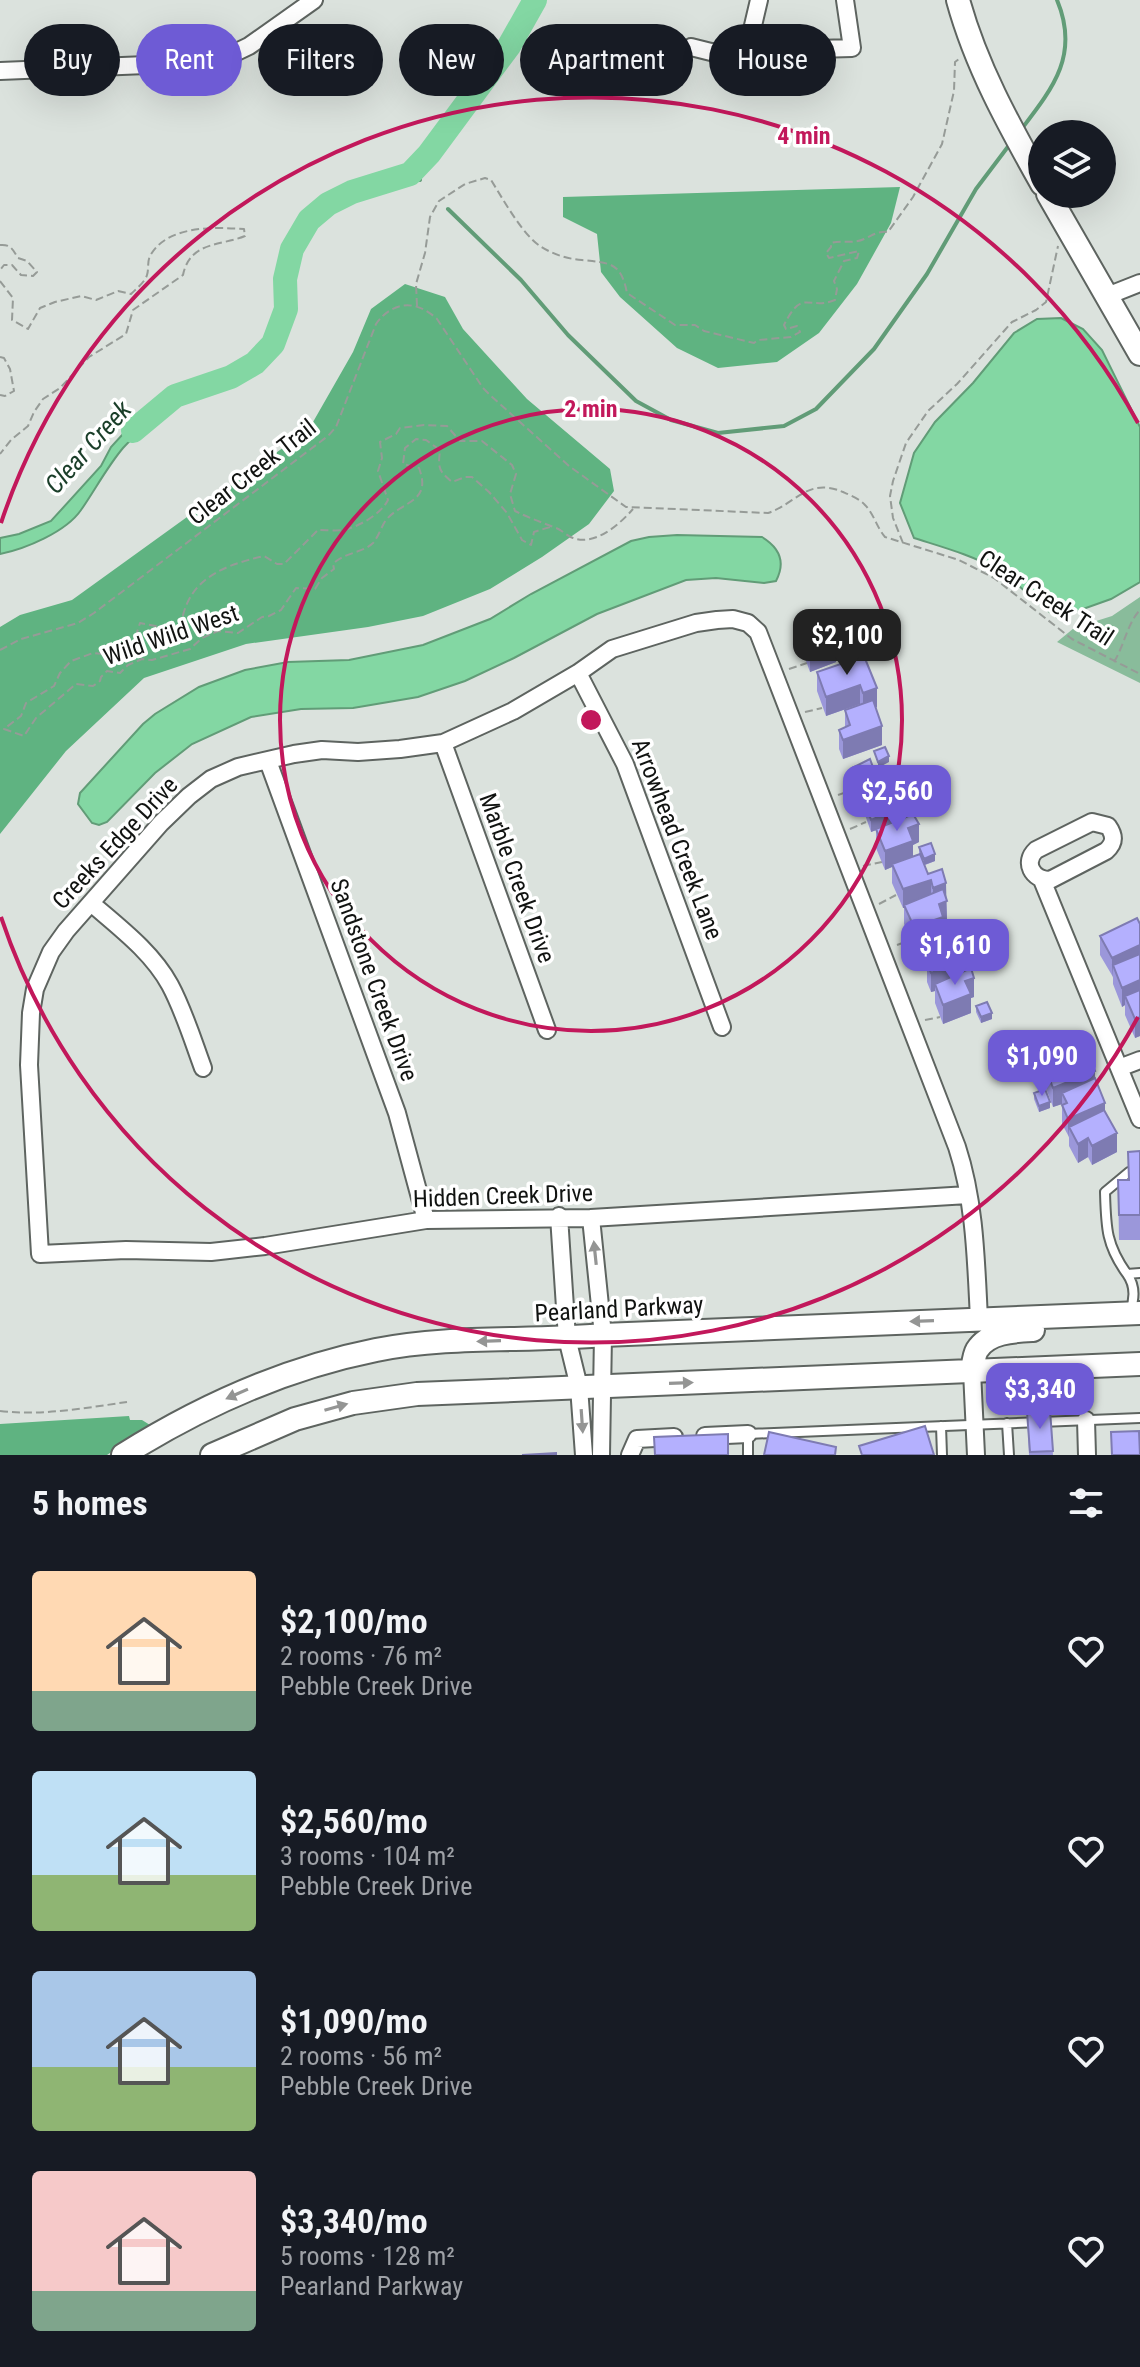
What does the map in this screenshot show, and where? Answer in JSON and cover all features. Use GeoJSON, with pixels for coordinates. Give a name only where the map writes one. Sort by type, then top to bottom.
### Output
{"type":"FeatureCollection","features":[{"type":"Feature","properties":{"kind":"main road"},"geometry":{"type":"LineString","coordinates":[[958,0],[971,58],[1028,159]]}},
{"type":"Feature","properties":{"kind":"main road"},"geometry":{"type":"LineString","coordinates":[[1056,208],[1140,354]]}},
{"type":"Feature","properties":{"kind":"main road","name":"Pearland Parkway"},"geometry":{"type":"LineString","coordinates":[[123,1455],[173,1424],[243,1391],[307,1368],[378,1350],[440,1343],[603,1335],[1134,1313]]}},
{"type":"Feature","properties":{"kind":"main road"},"geometry":{"type":"LineString","coordinates":[[972,1371],[977,1350],[991,1338],[1008,1331],[1044,1329],[1096,1314]]}},
{"type":"Feature","properties":{"kind":"main road"},"geometry":{"type":"LineString","coordinates":[[212,1455],[295,1419],[353,1403],[417,1394],[1140,1364]]}},
{"type":"Feature","properties":{"kind":"street"},"geometry":{"type":"LineString","coordinates":[[0,71],[195,63],[224,58],[249,46],[314,0]]}},
{"type":"Feature","properties":{"kind":"street"},"geometry":{"type":"LineString","coordinates":[[753,24],[759,0]]}},
{"type":"Feature","properties":{"kind":"street"},"geometry":{"type":"LineString","coordinates":[[836,48],[852,48],[845,0]]}},
{"type":"Feature","properties":{"kind":"street"},"geometry":{"type":"LineString","coordinates":[[1107,296],[1140,283]]}},
{"type":"Feature","properties":{"kind":"street","name":"Creeks Edge Drive"},"geometry":{"type":"LineString","coordinates":[[40,1254],[29,1065],[35,989],[51,952],[66,931],[161,823],[189,796],[211,779],[238,767],[322,750],[358,752],[443,743],[513,711],[612,649],[696,623],[733,619],[748,623],[758,632],[774,673]]}},
{"type":"Feature","properties":{"kind":"street","name":"Arrowhead Creek Lane"},"geometry":{"type":"LineString","coordinates":[[578,673],[625,764],[722,1027]]}},
{"type":"Feature","properties":{"kind":"street"},"geometry":{"type":"LineString","coordinates":[[774,673],[965,1172],[972,1214],[979,1319]]}},
{"type":"Feature","properties":{"kind":"street","name":"Marble Creek Drive"},"geometry":{"type":"LineString","coordinates":[[443,743],[547,1030]]}},
{"type":"Feature","properties":{"kind":"street","name":"Sandstone Creek Drive"},"geometry":{"type":"LineString","coordinates":[[268,761],[397,1113],[426,1220]]}},
{"type":"Feature","properties":{"kind":"street"},"geometry":{"type":"LineString","coordinates":[[1042,880],[1050,880],[1106,851],[1114,839],[1108,826],[1092,822],[1036,850],[1029,862],[1031,869],[1042,880],[1119,1068],[1134,1088],[1140,1119]]}},
{"type":"Feature","properties":{"kind":"street"},"geometry":{"type":"LineString","coordinates":[[91,903],[147,954],[170,985],[203,1068]]}},
{"type":"Feature","properties":{"kind":"street"},"geometry":{"type":"LineString","coordinates":[[1119,1068],[1140,1060]]}},
{"type":"Feature","properties":{"kind":"street","name":"Hidden Creek Drive"},"geometry":{"type":"LineString","coordinates":[[40,1254],[126,1250],[211,1252],[426,1220],[591,1218],[968,1195]]}},
{"type":"Feature","properties":{"kind":"street"},"geometry":{"type":"LineString","coordinates":[[559,1216],[567,1338],[579,1387],[584,1455]]}},
{"type":"Feature","properties":{"kind":"street"},"geometry":{"type":"LineString","coordinates":[[591,1218],[603,1335],[601,1455]]}},
{"type":"Feature","properties":{"kind":"street"},"geometry":{"type":"LineString","coordinates":[[972,1371],[976,1455]]}},
{"type":"Feature","properties":{"kind":"street"},"geometry":{"type":"LineString","coordinates":[[1086,1420],[1087,1455]]}},
{"type":"Feature","properties":{"kind":"street"},"geometry":{"type":"LineString","coordinates":[[630,1455],[637,1439],[748,1434]]}},
{"type":"Feature","properties":{"kind":"lane"},"geometry":{"type":"LineString","coordinates":[[1134,1313],[1133,1283],[1119,1263],[1107,1236],[1105,1192],[1129,1172],[1140,1171]]}},
{"type":"Feature","properties":{"kind":"lane"},"geometry":{"type":"LineString","coordinates":[[1127,1274],[1140,1273]]}},
{"type":"Feature","properties":{"kind":"lane"},"geometry":{"type":"LineString","coordinates":[[748,1455],[748,1434],[1140,1418]]}},
{"type":"Feature","properties":{"kind":"lane"},"geometry":{"type":"LineString","coordinates":[[1007,1423],[1009,1455]]}},
{"type":"Feature","properties":{"kind":"lane"},"geometry":{"type":"LineString","coordinates":[[941,1426],[942,1455]]}},
{"type":"Feature","properties":{"kind":"path"},"geometry":{"type":"LineString","coordinates":[[417,306],[416,284],[425,253],[430,217],[439,201],[465,184],[485,178],[491,180],[537,244],[555,255],[596,261],[615,268],[625,278],[627,293],[657,311],[670,323],[695,325],[704,331],[754,343],[791,337],[800,332],[797,326],[787,330],[784,325],[790,314],[802,302],[825,304],[835,300],[837,289],[834,281],[844,261],[857,258],[859,251],[829,258],[826,253],[831,243],[862,241],[874,233],[888,232],[913,197],[942,144],[954,91],[955,62],[971,58]]}},
{"type":"Feature","properties":{"kind":"path"},"geometry":{"type":"LineString","coordinates":[[0,281],[13,298],[12,320],[28,329],[40,308],[55,302],[81,296],[96,300],[118,291],[131,294],[147,278],[149,258],[167,238],[192,230],[244,229],[245,236],[200,249],[185,266],[183,275],[133,310],[126,334],[89,357],[60,388],[43,399],[28,426],[0,454]]}},
{"type":"Feature","properties":{"kind":"path"},"geometry":{"type":"LineString","coordinates":[[903,543],[893,518],[890,496],[906,443],[928,411],[957,384],[1012,322],[1046,302],[1056,248],[1073,237]]}},
{"type":"Feature","properties":{"kind":"path"},"geometry":{"type":"LineString","coordinates":[[0,245],[7,244],[13,248],[18,258],[27,261],[37,272],[33,276],[21,275],[12,265],[4,265],[0,270]]}},
{"type":"Feature","properties":{"kind":"path","name":"Clear Creek Trail"},"geometry":{"type":"LineString","coordinates":[[0,650],[21,639],[67,627],[86,618],[328,436],[336,427],[380,318],[397,305],[417,306],[437,319],[483,388],[569,466],[620,504],[633,509],[768,513],[806,490],[829,488],[840,491],[866,505],[885,537],[959,560],[994,578],[1072,639],[1140,674]]}},
{"type":"Feature","properties":{"kind":"path"},"geometry":{"type":"LineString","coordinates":[[0,357],[4,358],[10,369],[14,391],[0,395]]}},
{"type":"Feature","properties":{"kind":"path","name":"Wild Wild West"},"geometry":{"type":"LineString","coordinates":[[2,728],[21,716],[26,703],[54,686],[71,661],[93,653],[114,655],[128,648],[134,642],[140,623],[160,627],[173,640],[180,639],[180,625],[187,599],[205,578],[244,560],[264,556],[277,564],[284,564],[318,530],[345,530],[374,516],[388,500],[378,471],[382,458],[380,442],[396,434],[400,428],[447,426],[460,441],[482,441],[512,465],[516,474],[510,494],[515,511],[572,538],[588,540],[612,530],[633,509]]}},
{"type":"Feature","properties":{"kind":"path","name":"Wild Wild West"},"geometry":{"type":"LineString","coordinates":[[2,728],[24,736],[36,718],[76,684],[93,686],[107,671],[120,673],[128,665],[142,659],[152,660],[190,649],[202,638],[218,631],[238,633],[262,617],[281,610],[296,588],[315,589],[322,578],[334,569],[333,564],[341,556],[369,546],[396,511],[420,495],[424,481],[419,468],[403,464],[405,448],[416,439],[426,440],[440,450],[438,466],[452,482],[472,477],[489,492],[507,513],[522,540],[531,545],[534,532],[550,527]]}},
{"type":"Feature","properties":{"kind":"path"},"geometry":{"type":"LineString","coordinates":[[1114,662],[1139,612]]}},
{"type":"Feature","properties":{"kind":"path"},"geometry":{"type":"LineString","coordinates":[[774,673],[807,663]]}},
{"type":"Feature","properties":{"kind":"path"},"geometry":{"type":"LineString","coordinates":[[790,716],[823,708]]}},
{"type":"Feature","properties":{"kind":"path"},"geometry":{"type":"LineString","coordinates":[[822,800],[855,789]]}},
{"type":"Feature","properties":{"kind":"path"},"geometry":{"type":"LineString","coordinates":[[835,834],[868,822]]}},
{"type":"Feature","properties":{"kind":"path"},"geometry":{"type":"LineString","coordinates":[[849,870],[882,862]]}},
{"type":"Feature","properties":{"kind":"path"},"geometry":{"type":"LineString","coordinates":[[865,910],[896,895]]}},
{"type":"Feature","properties":{"kind":"path"},"geometry":{"type":"LineString","coordinates":[[0,1411],[66,1411],[127,1402]]}},
{"type":"Feature","properties":{"kind":"shaded area"},"geometry":{"type":"Polygon","coordinates":[[[900,187],[891,223],[857,284],[819,333],[777,362],[718,368],[677,348],[620,297],[601,272],[597,234],[563,217],[563,197],[900,187]]]}},
{"type":"Feature","properties":{"kind":"shaded area"},"geometry":{"type":"Polygon","coordinates":[[[405,284],[445,297],[463,329],[527,399],[610,469],[614,491],[589,524],[542,557],[490,589],[423,616],[246,644],[144,678],[66,751],[0,834],[0,627],[20,615],[72,600],[309,429],[353,352],[371,309],[405,284]]]}},
{"type":"Feature","properties":{"kind":"shaded area"},"geometry":{"type":"Polygon","coordinates":[[[1061,318],[1083,329],[1102,350],[1140,427],[1140,582],[1111,599],[1058,618],[998,570],[914,538],[900,503],[914,453],[935,422],[973,383],[1014,333],[1037,319],[1061,318]]]}},
{"type":"Feature","properties":{"kind":"shaded area"},"geometry":{"type":"Polygon","coordinates":[[[154,406],[158,413],[117,455],[74,518],[44,538],[0,554],[0,538],[51,521],[101,466],[111,447],[154,406]]]}},
{"type":"Feature","properties":{"kind":"shaded area"},"geometry":{"type":"Polygon","coordinates":[[[677,535],[762,537],[780,556],[779,574],[776,581],[764,583],[716,578],[686,580],[597,614],[465,681],[418,697],[353,708],[301,709],[251,717],[192,744],[155,773],[107,822],[99,825],[92,823],[78,804],[80,793],[143,724],[199,687],[245,670],[288,662],[349,660],[423,645],[490,619],[631,541],[677,535]]]}},
{"type":"Feature","properties":{"kind":"shaded area"},"geometry":{"type":"Polygon","coordinates":[[[1140,597],[1140,683],[1057,642],[1074,628],[1112,616],[1140,597]]]}},
{"type":"Feature","properties":{"kind":"shaded area"},"geometry":{"type":"Polygon","coordinates":[[[129,1416],[130,1420],[142,1420],[150,1425],[107,1455],[0,1455],[0,1424],[129,1416]]]}},
{"type":"Feature","properties":{"kind":"building"},"geometry":{"type":"Polygon","coordinates":[[[827,625],[836,649],[810,660],[801,634],[827,625]]]}},
{"type":"Feature","properties":{"kind":"building"},"geometry":{"type":"Polygon","coordinates":[[[853,645],[859,658],[850,661],[845,650],[853,645]]]}},
{"type":"Feature","properties":{"kind":"building"},"geometry":{"type":"Polygon","coordinates":[[[864,656],[877,688],[863,693],[860,685],[826,697],[817,672],[864,656]]]}},
{"type":"Feature","properties":{"kind":"building"},"geometry":{"type":"Polygon","coordinates":[[[873,700],[882,726],[843,740],[839,730],[850,725],[845,710],[873,700]]]}},
{"type":"Feature","properties":{"kind":"building"},"geometry":{"type":"Polygon","coordinates":[[[885,747],[889,756],[878,762],[874,751],[885,747]]]}},
{"type":"Feature","properties":{"kind":"building"},"geometry":{"type":"Polygon","coordinates":[[[870,759],[874,770],[883,769],[886,775],[859,786],[852,768],[870,759]]]}},
{"type":"Feature","properties":{"kind":"building"},"geometry":{"type":"Polygon","coordinates":[[[894,785],[896,793],[890,796],[895,810],[871,820],[863,797],[894,785]]]}},
{"type":"Feature","properties":{"kind":"building"},"geometry":{"type":"Polygon","coordinates":[[[911,807],[915,816],[904,818],[902,812],[911,807]]]}},
{"type":"Feature","properties":{"kind":"building"},"geometry":{"type":"Polygon","coordinates":[[[913,814],[919,824],[908,828],[913,841],[885,851],[876,829],[913,814]]]}},
{"type":"Feature","properties":{"kind":"building"},"geometry":{"type":"Polygon","coordinates":[[[931,843],[935,854],[924,859],[919,847],[931,843]]]}},
{"type":"Feature","properties":{"kind":"building"},"geometry":{"type":"Polygon","coordinates":[[[920,854],[928,874],[942,869],[946,883],[933,888],[931,880],[903,889],[892,864],[920,854]]]}},
{"type":"Feature","properties":{"kind":"building"},"geometry":{"type":"Polygon","coordinates":[[[943,889],[947,901],[939,904],[943,917],[914,927],[904,905],[943,889]]]}},
{"type":"Feature","properties":{"kind":"building"},"geometry":{"type":"Polygon","coordinates":[[[1137,918],[1140,945],[1112,958],[1100,936],[1137,918]]]}},
{"type":"Feature","properties":{"kind":"building"},"geometry":{"type":"Polygon","coordinates":[[[960,921],[964,933],[954,937],[949,925],[960,921]]]}},
{"type":"Feature","properties":{"kind":"building"},"geometry":{"type":"Polygon","coordinates":[[[954,934],[961,962],[931,973],[927,963],[933,961],[927,945],[954,934]]]}},
{"type":"Feature","properties":{"kind":"building"},"geometry":{"type":"Polygon","coordinates":[[[1140,954],[1140,980],[1122,988],[1113,965],[1140,954]]]}},
{"type":"Feature","properties":{"kind":"building"},"geometry":{"type":"Polygon","coordinates":[[[971,968],[974,978],[965,981],[971,994],[943,1005],[935,984],[971,968]]]}},
{"type":"Feature","properties":{"kind":"building"},"geometry":{"type":"Polygon","coordinates":[[[1140,990],[1140,1017],[1135,1019],[1125,996],[1140,990]]]}},
{"type":"Feature","properties":{"kind":"building"},"geometry":{"type":"Polygon","coordinates":[[[987,1002],[992,1013],[981,1017],[976,1006],[987,1002]]]}},
{"type":"Feature","properties":{"kind":"building"},"geometry":{"type":"Polygon","coordinates":[[[1085,1048],[1095,1071],[1053,1088],[1044,1064],[1085,1048]]]}},
{"type":"Feature","properties":{"kind":"building"},"geometry":{"type":"Polygon","coordinates":[[[1095,1078],[1105,1103],[1068,1119],[1062,1105],[1067,1103],[1062,1093],[1095,1078]]]}},
{"type":"Feature","properties":{"kind":"building"},"geometry":{"type":"Polygon","coordinates":[[[1045,1089],[1050,1102],[1039,1106],[1034,1093],[1045,1089]]]}},
{"type":"Feature","properties":{"kind":"building"},"geometry":{"type":"Polygon","coordinates":[[[1104,1110],[1117,1133],[1092,1146],[1088,1138],[1078,1144],[1069,1127],[1104,1110]]]}},
{"type":"Feature","properties":{"kind":"building"},"geometry":{"type":"Polygon","coordinates":[[[1140,1151],[1140,1215],[1119,1215],[1118,1180],[1129,1180],[1128,1152],[1140,1151]]]}},
{"type":"Feature","properties":{"kind":"building"},"geometry":{"type":"Polygon","coordinates":[[[1050,1410],[1053,1451],[1030,1452],[1027,1412],[1050,1410]]]}},
{"type":"Feature","properties":{"kind":"building"},"geometry":{"type":"Polygon","coordinates":[[[925,1426],[934,1455],[862,1455],[859,1446],[925,1426]]]}},
{"type":"Feature","properties":{"kind":"building"},"geometry":{"type":"Polygon","coordinates":[[[1139,1431],[1140,1455],[1112,1455],[1111,1432],[1139,1431]]]}},
{"type":"Feature","properties":{"kind":"building"},"geometry":{"type":"Polygon","coordinates":[[[769,1432],[836,1447],[835,1455],[764,1455],[769,1432]]]}},
{"type":"Feature","properties":{"kind":"building"},"geometry":{"type":"Polygon","coordinates":[[[728,1434],[728,1455],[655,1455],[654,1437],[728,1434]]]}},
{"type":"Feature","properties":{"kind":"waterway","name":"Clear Creek"},"geometry":{"type":"LineString","coordinates":[[133,431],[175,396],[231,377],[255,363],[273,344],[286,309],[285,279],[292,249],[309,220],[328,204],[352,192],[410,174],[429,154],[509,46],[535,0]]}},
{"type":"Feature","properties":{"kind":"waterway"},"geometry":{"type":"LineString","coordinates":[[1020,131],[1060,70],[1066,38],[1057,0]]}},
{"type":"Feature","properties":{"kind":"waterway"},"geometry":{"type":"LineString","coordinates":[[448,209],[521,280],[568,335],[636,401],[671,420],[718,433],[784,426],[816,409],[874,349],[927,274],[976,189],[1010,144]]}},
{"type":"Feature","properties":{"kind":"waterway"},"geometry":{"type":"LineString","coordinates":[[410,174],[420,180]]}}]}
